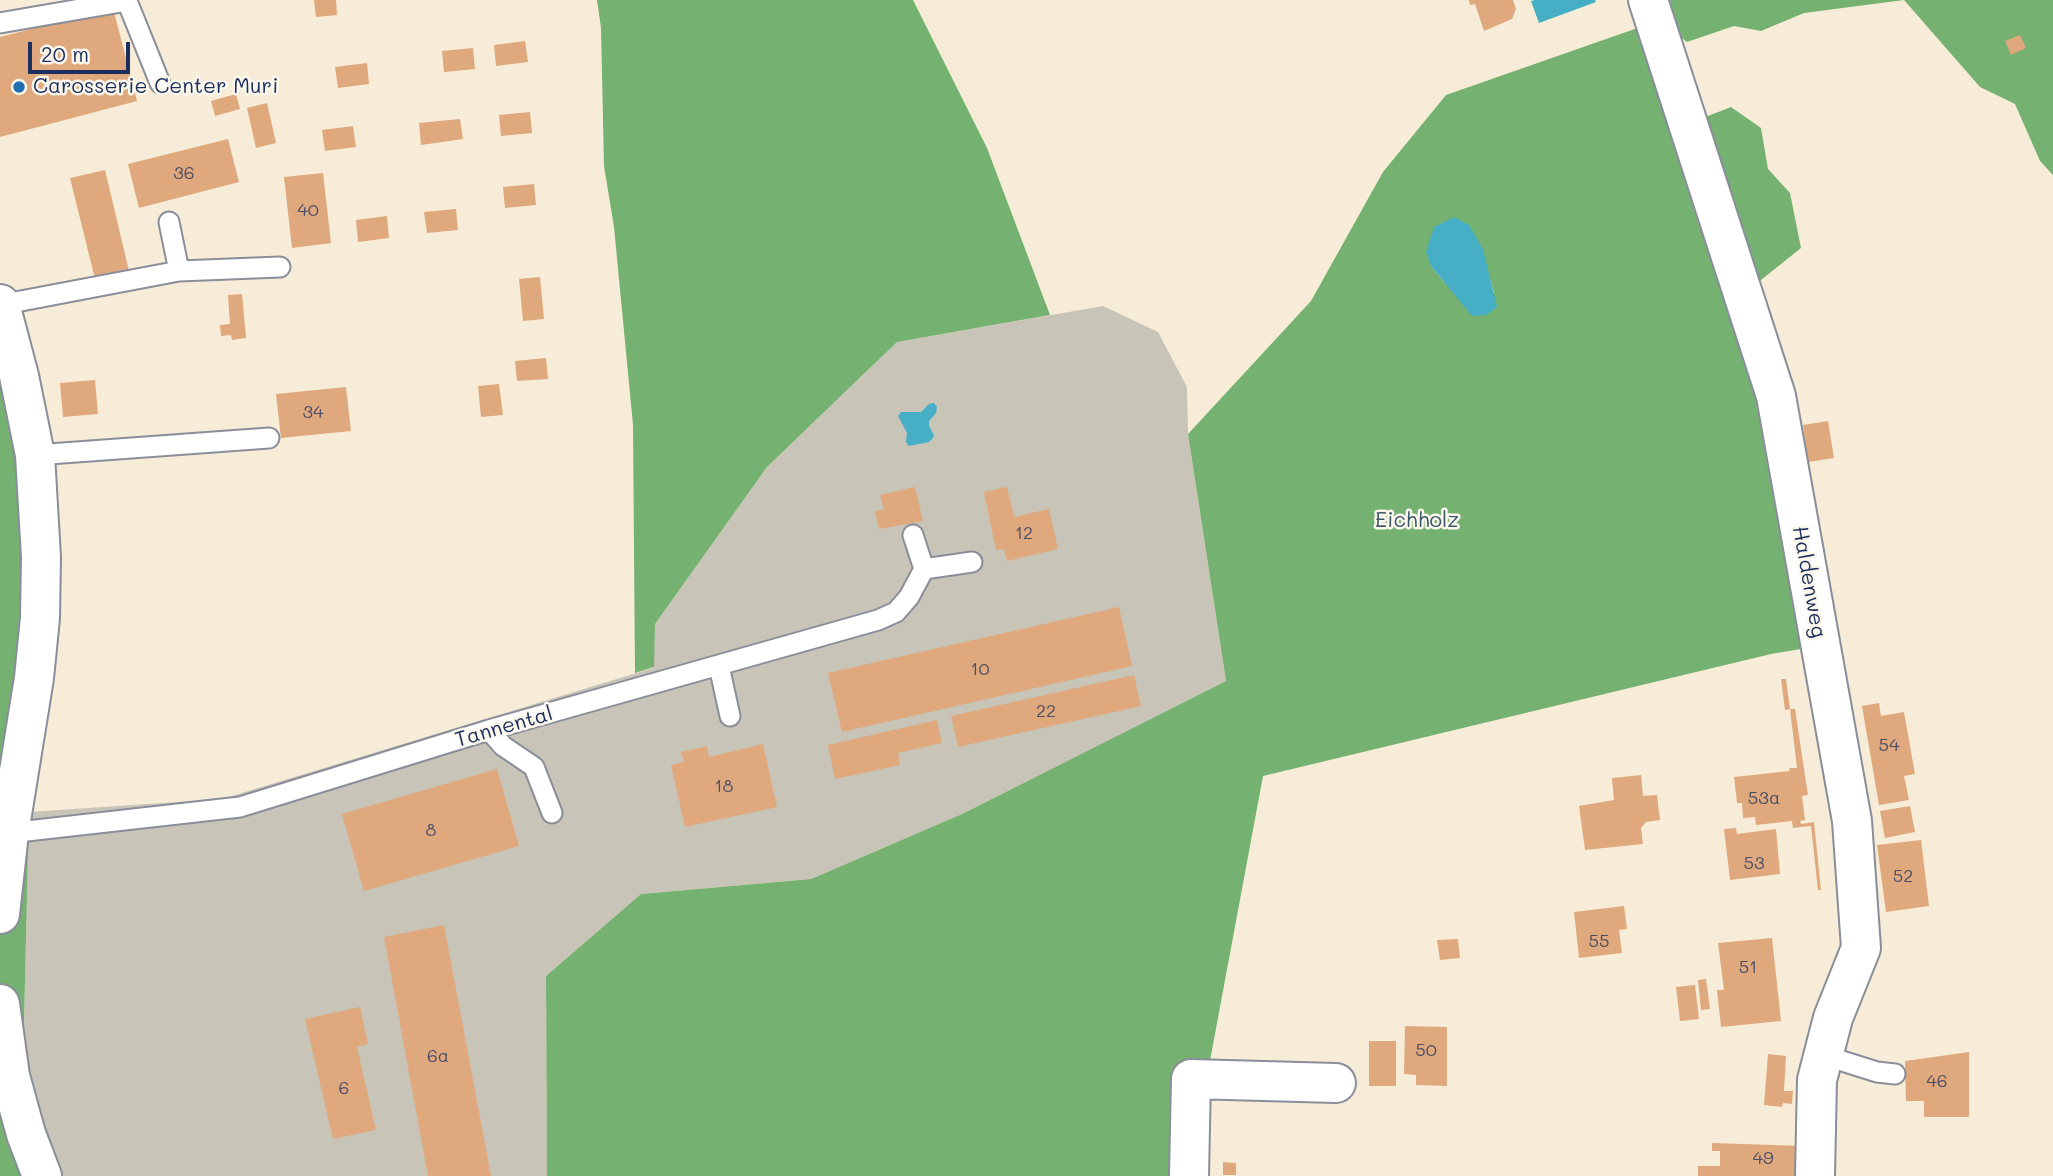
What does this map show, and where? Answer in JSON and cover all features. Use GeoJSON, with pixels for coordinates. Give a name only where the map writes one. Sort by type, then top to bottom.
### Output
{"type":"FeatureCollection","features":[{"type":"Feature","properties":{"kind":"street","name":"Haldenweg"},"geometry":{"type":"LineString","coordinates":[[1648,0],[1776,396],[1852,821],[1861,948],[1833,1018],[1817,1080],[1815,1176]]}},
{"type":"Feature","properties":{"kind":"street"},"geometry":{"type":"LineString","coordinates":[[0,305],[19,376],[34,455],[41,557],[40,618],[34,678],[9,833],[0,914]]}},
{"type":"Feature","properties":{"kind":"street"},"geometry":{"type":"LineString","coordinates":[[0,1004],[10,1076],[26,1134],[42,1176]]}},
{"type":"Feature","properties":{"kind":"street"},"geometry":{"type":"LineString","coordinates":[[1189,1176],[1191,1079],[1336,1083]]}},
{"type":"Feature","properties":{"kind":"lane"},"geometry":{"type":"LineString","coordinates":[[0,23],[127,1],[160,83]]}},
{"type":"Feature","properties":{"kind":"lane"},"geometry":{"type":"LineString","coordinates":[[169,222],[178,271]]}},
{"type":"Feature","properties":{"kind":"lane"},"geometry":{"type":"LineString","coordinates":[[0,305],[178,271],[280,268]]}},
{"type":"Feature","properties":{"kind":"lane"},"geometry":{"type":"LineString","coordinates":[[34,455],[269,438]]}},
{"type":"Feature","properties":{"kind":"lane"},"geometry":{"type":"LineString","coordinates":[[913,535],[924,569],[972,562]]}},
{"type":"Feature","properties":{"kind":"lane","name":"Tannental"},"geometry":{"type":"LineString","coordinates":[[9,833],[240,807],[489,730],[878,620],[896,612],[909,597],[924,569]]}},
{"type":"Feature","properties":{"kind":"lane"},"geometry":{"type":"LineString","coordinates":[[719,666],[730,716]]}},
{"type":"Feature","properties":{"kind":"lane"},"geometry":{"type":"LineString","coordinates":[[489,730],[503,746],[534,766],[552,813]]}},
{"type":"Feature","properties":{"kind":"lane"},"geometry":{"type":"LineString","coordinates":[[1823,1055],[1877,1072],[1895,1074]]}},
{"type":"Feature","properties":{"kind":"shaded area"},"geometry":{"type":"Polygon","coordinates":[[[1103,306],[1158,332],[1187,387],[1188,434],[1226,681],[962,814],[811,879],[641,894],[546,976],[547,1176],[63,1176],[23,1065],[29,812],[222,799],[653,668],[655,624],[767,467],[897,342],[1103,306]]]}},
{"type":"Feature","properties":{"kind":"green space"},"geometry":{"type":"Polygon","coordinates":[[[597,0],[913,0],[987,148],[1050,315],[897,342],[767,467],[655,624],[654,667],[635,673],[633,425],[614,227],[604,166],[601,28],[597,0]]]}},
{"type":"Feature","properties":{"kind":"green space"},"geometry":{"type":"Polygon","coordinates":[[[1663,0],[1904,0],[1804,13],[1761,31],[1734,26],[1687,42],[1670,29],[1663,0]]]}},
{"type":"Feature","properties":{"kind":"green space"},"geometry":{"type":"Polygon","coordinates":[[[1904,0],[2053,0],[2053,175],[2040,161],[2015,104],[1980,87],[1904,0]]]}},
{"type":"Feature","properties":{"kind":"green space","name":"Eichholz"},"geometry":{"type":"Polygon","coordinates":[[[1649,24],[1690,123],[1731,107],[1761,128],[1768,169],[1790,193],[1801,248],[1756,284],[1754,332],[1782,347],[1800,440],[1813,647],[1771,654],[1263,776],[1196,1136],[1198,1176],[547,1176],[546,976],[641,894],[811,879],[962,814],[1226,681],[1188,434],[1311,301],[1383,172],[1446,95],[1649,24]],[[1431,266],[1444,282],[1494,293],[1488,272],[1431,266]]]}},
{"type":"Feature","properties":{"kind":"green space"},"geometry":{"type":"Polygon","coordinates":[[[0,353],[26,478],[29,812],[23,1065],[63,1176],[0,1176],[0,353]]]}},
{"type":"Feature","properties":{"kind":"water"},"geometry":{"type":"Polygon","coordinates":[[[1531,1],[1596,2],[1539,23],[1531,1]]]}},
{"type":"Feature","properties":{"kind":"water"},"geometry":{"type":"Polygon","coordinates":[[[1454,217],[1469,225],[1483,249],[1497,307],[1486,315],[1472,316],[1431,266],[1426,252],[1434,227],[1454,217]]]}},
{"type":"Feature","properties":{"kind":"water"},"geometry":{"type":"Polygon","coordinates":[[[934,403],[937,407],[936,413],[929,421],[933,438],[929,442],[909,446],[906,442],[907,433],[898,416],[901,412],[921,412],[934,403]]]}},
{"type":"Feature","properties":{"kind":"building"},"geometry":{"type":"Polygon","coordinates":[[[314,0],[336,0],[337,15],[316,17],[314,0]]]}},
{"type":"Feature","properties":{"kind":"building"},"geometry":{"type":"Polygon","coordinates":[[[1469,0],[1513,0],[1516,9],[1512,19],[1484,31],[1475,4],[1470,5],[1469,0]]]}},
{"type":"Feature","properties":{"kind":"building"},"geometry":{"type":"Polygon","coordinates":[[[113,8],[137,101],[0,137],[0,37],[113,8]]]}},
{"type":"Feature","properties":{"kind":"building"},"geometry":{"type":"Polygon","coordinates":[[[2020,35],[2026,48],[2011,55],[2005,41],[2020,35]]]}},
{"type":"Feature","properties":{"kind":"building"},"geometry":{"type":"Polygon","coordinates":[[[525,41],[528,62],[496,66],[494,45],[525,41]]]}},
{"type":"Feature","properties":{"kind":"building"},"geometry":{"type":"Polygon","coordinates":[[[473,48],[475,69],[444,72],[442,51],[473,48]]]}},
{"type":"Feature","properties":{"kind":"building"},"geometry":{"type":"Polygon","coordinates":[[[367,63],[369,84],[338,88],[335,67],[367,63]]]}},
{"type":"Feature","properties":{"kind":"building"},"geometry":{"type":"Polygon","coordinates":[[[236,94],[240,109],[215,116],[211,101],[236,94]]]}},
{"type":"Feature","properties":{"kind":"building"},"geometry":{"type":"Polygon","coordinates":[[[267,103],[276,143],[256,148],[247,108],[267,103]]]}},
{"type":"Feature","properties":{"kind":"building"},"geometry":{"type":"Polygon","coordinates":[[[530,112],[532,133],[501,136],[499,115],[530,112]]]}},
{"type":"Feature","properties":{"kind":"building"},"geometry":{"type":"Polygon","coordinates":[[[460,119],[463,139],[421,145],[419,123],[460,119]]]}},
{"type":"Feature","properties":{"kind":"building"},"geometry":{"type":"Polygon","coordinates":[[[353,126],[356,147],[325,151],[322,130],[353,126]]]}},
{"type":"Feature","properties":{"kind":"building"},"geometry":{"type":"Polygon","coordinates":[[[228,139],[239,182],[139,208],[128,164],[228,139]]]}},
{"type":"Feature","properties":{"kind":"building"},"geometry":{"type":"Polygon","coordinates":[[[105,170],[129,271],[95,279],[70,178],[105,170]]]}},
{"type":"Feature","properties":{"kind":"building"},"geometry":{"type":"Polygon","coordinates":[[[323,173],[331,243],[292,248],[284,177],[323,173]]]}},
{"type":"Feature","properties":{"kind":"building"},"geometry":{"type":"Polygon","coordinates":[[[534,184],[536,205],[505,208],[503,187],[534,184]]]}},
{"type":"Feature","properties":{"kind":"building"},"geometry":{"type":"Polygon","coordinates":[[[456,209],[458,230],[427,233],[424,212],[456,209]]]}},
{"type":"Feature","properties":{"kind":"building"},"geometry":{"type":"Polygon","coordinates":[[[387,216],[389,238],[358,242],[356,220],[387,216]]]}},
{"type":"Feature","properties":{"kind":"building"},"geometry":{"type":"Polygon","coordinates":[[[540,277],[544,319],[523,321],[519,279],[540,277]]]}},
{"type":"Feature","properties":{"kind":"building"},"geometry":{"type":"Polygon","coordinates":[[[242,294],[246,338],[232,340],[231,335],[221,336],[220,325],[230,324],[228,295],[242,294]]]}},
{"type":"Feature","properties":{"kind":"building"},"geometry":{"type":"Polygon","coordinates":[[[546,358],[548,379],[517,381],[515,361],[546,358]]]}},
{"type":"Feature","properties":{"kind":"building"},"geometry":{"type":"Polygon","coordinates":[[[95,380],[98,414],[63,417],[60,383],[95,380]]]}},
{"type":"Feature","properties":{"kind":"building"},"geometry":{"type":"Polygon","coordinates":[[[499,384],[503,415],[481,417],[478,386],[499,384]]]}},
{"type":"Feature","properties":{"kind":"building"},"geometry":{"type":"Polygon","coordinates":[[[346,387],[351,431],[281,438],[276,394],[346,387]]]}},
{"type":"Feature","properties":{"kind":"building"},"geometry":{"type":"Polygon","coordinates":[[[1828,421],[1834,458],[1808,462],[1803,425],[1828,421]]]}},
{"type":"Feature","properties":{"kind":"building"},"geometry":{"type":"Polygon","coordinates":[[[915,487],[923,521],[879,529],[875,511],[884,510],[880,495],[915,487]]]}},
{"type":"Feature","properties":{"kind":"building"},"geometry":{"type":"Polygon","coordinates":[[[1007,487],[1014,517],[1049,509],[1058,549],[1007,561],[1004,549],[996,550],[984,492],[1007,487]]]}},
{"type":"Feature","properties":{"kind":"building"},"geometry":{"type":"Polygon","coordinates":[[[1119,607],[1132,666],[842,732],[828,673],[1119,607]]]}},
{"type":"Feature","properties":{"kind":"building"},"geometry":{"type":"Polygon","coordinates":[[[1134,675],[1141,706],[958,747],[951,716],[1134,675]]]}},
{"type":"Feature","properties":{"kind":"building"},"geometry":{"type":"Polygon","coordinates":[[[1781,679],[1786,679],[1790,709],[1785,710],[1781,679]]]}},
{"type":"Feature","properties":{"kind":"building"},"geometry":{"type":"Polygon","coordinates":[[[1879,703],[1881,716],[1904,712],[1915,774],[1904,776],[1909,800],[1879,805],[1862,706],[1879,703]]]}},
{"type":"Feature","properties":{"kind":"building"},"geometry":{"type":"Polygon","coordinates":[[[1790,709],[1795,709],[1808,795],[1802,796],[1805,820],[1800,821],[1801,824],[1814,822],[1821,890],[1818,890],[1811,826],[1793,828],[1792,821],[1756,825],[1755,817],[1743,818],[1742,803],[1737,803],[1734,777],[1797,768],[1790,709]]]}},
{"type":"Feature","properties":{"kind":"building"},"geometry":{"type":"Polygon","coordinates":[[[937,720],[942,743],[898,753],[900,765],[835,779],[828,745],[937,720]]]}},
{"type":"Feature","properties":{"kind":"building"},"geometry":{"type":"Polygon","coordinates":[[[763,744],[777,807],[685,827],[671,765],[684,762],[681,752],[707,746],[709,757],[763,744]]]}},
{"type":"Feature","properties":{"kind":"building"},"geometry":{"type":"Polygon","coordinates":[[[497,769],[519,846],[364,891],[342,814],[497,769]]]}},
{"type":"Feature","properties":{"kind":"building"},"geometry":{"type":"Polygon","coordinates":[[[1641,775],[1643,796],[1657,795],[1660,820],[1646,822],[1641,828],[1643,844],[1585,850],[1579,806],[1614,800],[1612,778],[1641,775]]]}},
{"type":"Feature","properties":{"kind":"building"},"geometry":{"type":"Polygon","coordinates":[[[1910,806],[1915,832],[1885,838],[1880,811],[1910,806]]]}},
{"type":"Feature","properties":{"kind":"building"},"geometry":{"type":"Polygon","coordinates":[[[1736,828],[1737,834],[1776,829],[1780,874],[1730,880],[1724,829],[1736,828]]]}},
{"type":"Feature","properties":{"kind":"building"},"geometry":{"type":"Polygon","coordinates":[[[1921,840],[1929,906],[1886,912],[1877,845],[1921,840]]]}},
{"type":"Feature","properties":{"kind":"building"},"geometry":{"type":"Polygon","coordinates":[[[1624,906],[1627,929],[1619,930],[1622,953],[1579,958],[1574,912],[1624,906]]]}},
{"type":"Feature","properties":{"kind":"building"},"geometry":{"type":"Polygon","coordinates":[[[444,925],[491,1176],[428,1176],[384,937],[444,925]]]}},
{"type":"Feature","properties":{"kind":"building"},"geometry":{"type":"Polygon","coordinates":[[[1772,938],[1781,1021],[1721,1027],[1717,990],[1724,990],[1718,943],[1772,938]]]}},
{"type":"Feature","properties":{"kind":"building"},"geometry":{"type":"Polygon","coordinates":[[[1458,939],[1460,958],[1440,960],[1437,940],[1458,939]]]}},
{"type":"Feature","properties":{"kind":"building"},"geometry":{"type":"Polygon","coordinates":[[[1706,979],[1710,1009],[1701,1010],[1698,980],[1706,979]]]}},
{"type":"Feature","properties":{"kind":"building"},"geometry":{"type":"Polygon","coordinates":[[[1695,985],[1699,1019],[1680,1021],[1676,987],[1695,985]]]}},
{"type":"Feature","properties":{"kind":"building"},"geometry":{"type":"Polygon","coordinates":[[[360,1007],[368,1044],[357,1047],[376,1130],[333,1139],[305,1019],[360,1007]]]}},
{"type":"Feature","properties":{"kind":"building"},"geometry":{"type":"Polygon","coordinates":[[[1405,1026],[1447,1027],[1447,1086],[1416,1085],[1416,1075],[1404,1074],[1405,1026]]]}},
{"type":"Feature","properties":{"kind":"building"},"geometry":{"type":"Polygon","coordinates":[[[1369,1041],[1396,1041],[1396,1086],[1369,1086],[1369,1041]]]}},
{"type":"Feature","properties":{"kind":"building"},"geometry":{"type":"Polygon","coordinates":[[[1969,1052],[1969,1117],[1924,1117],[1924,1101],[1906,1101],[1905,1061],[1969,1052]]]}},
{"type":"Feature","properties":{"kind":"building"},"geometry":{"type":"Polygon","coordinates":[[[1768,1054],[1786,1056],[1784,1091],[1793,1091],[1792,1104],[1783,1103],[1782,1107],[1764,1105],[1768,1054]]]}},
{"type":"Feature","properties":{"kind":"building"},"geometry":{"type":"Polygon","coordinates":[[[1712,1143],[1806,1146],[1806,1176],[1698,1176],[1698,1166],[1720,1166],[1720,1151],[1712,1151],[1712,1143]]]}},
{"type":"Feature","properties":{"kind":"building"},"geometry":{"type":"Polygon","coordinates":[[[1223,1162],[1236,1163],[1236,1175],[1223,1175],[1223,1162]]]}},
{"type":"Feature","properties":{"kind":"place","name":"Carosserie Center Muri"},"geometry":{"type":"Point","coordinates":[19,87]}}]}
